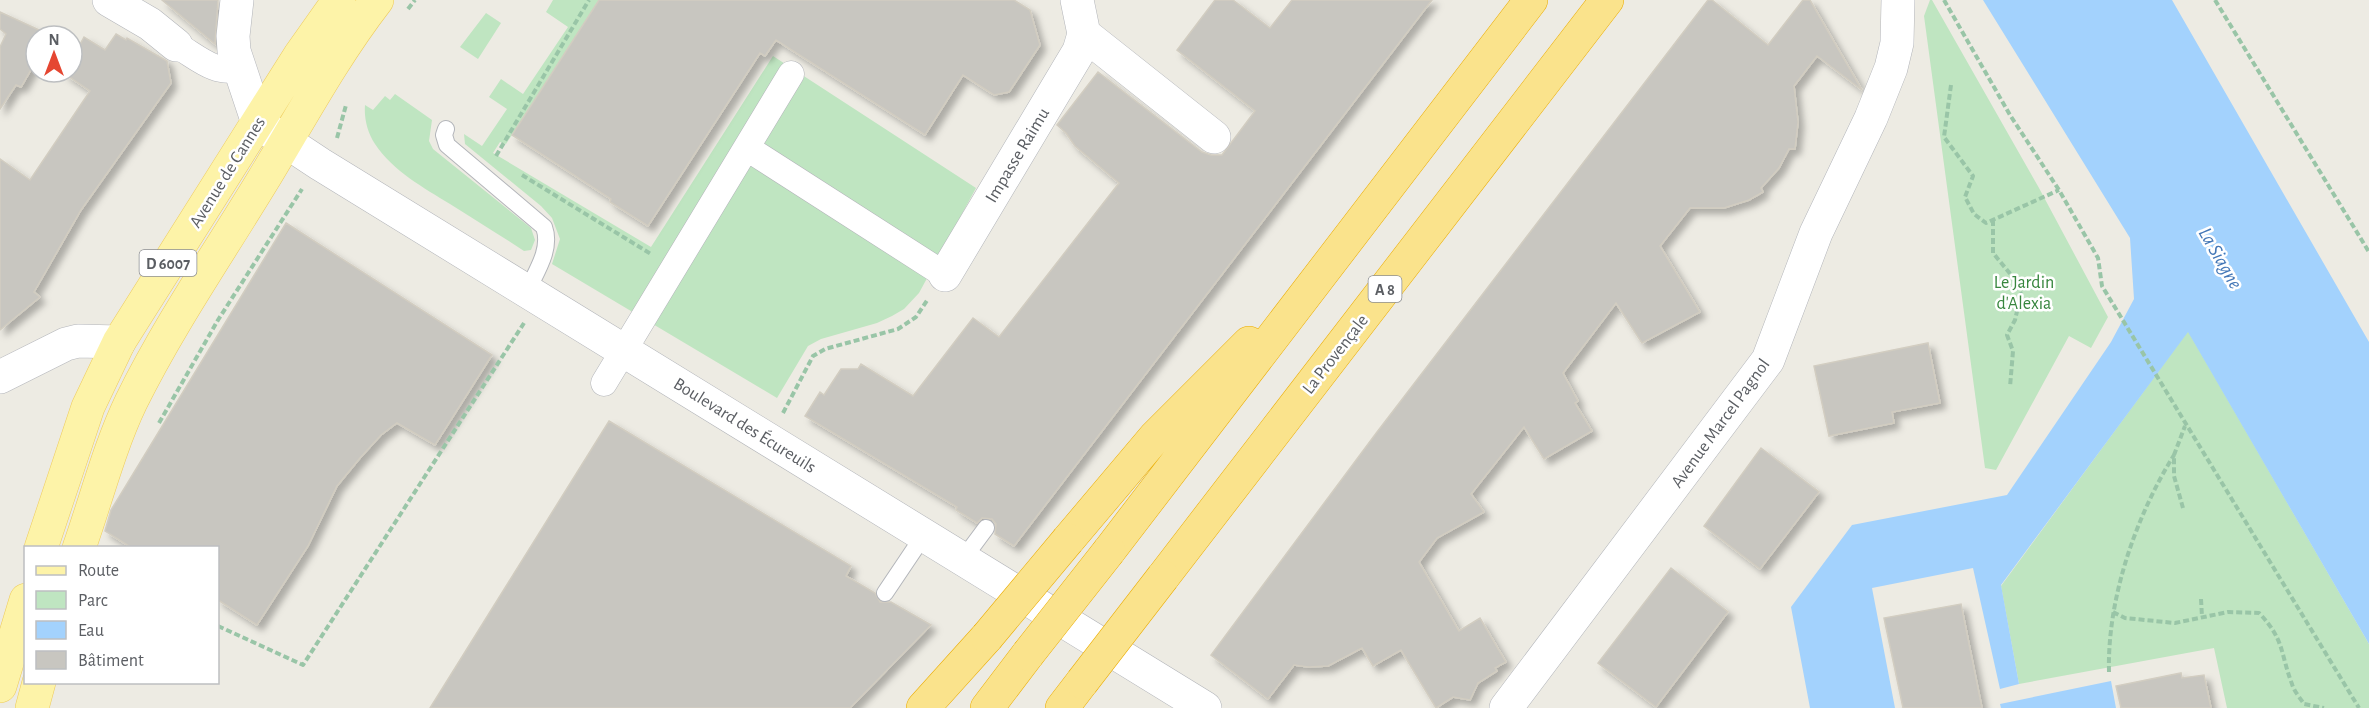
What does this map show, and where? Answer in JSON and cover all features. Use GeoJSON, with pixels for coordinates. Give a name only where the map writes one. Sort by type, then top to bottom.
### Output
{"type":"FeatureCollection","features":[{"type":"Feature","properties":{"kind":"highway"},"geometry":{"type":"LineString","coordinates":[[987,708],[1317,282],[1531,0]]}},
{"type":"Feature","properties":{"kind":"highway","name":"La Provençale"},"geometry":{"type":"LineString","coordinates":[[1062,708],[1607,0]]}},
{"type":"Feature","properties":{"kind":"highway"},"geometry":{"type":"LineString","coordinates":[[924,708],[987,637],[1155,437],[1224,366],[1317,282]]}},
{"type":"Feature","properties":{"kind":"main road","name":"Avenue de Cannes"},"geometry":{"type":"LineString","coordinates":[[42,546],[88,407],[119,342],[300,55],[339,0]]}},
{"type":"Feature","properties":{"kind":"main road","name":"Avenue de Cannes"},"geometry":{"type":"LineString","coordinates":[[80,546],[130,404],[162,344],[351,33],[377,0]]}},
{"type":"Feature","properties":{"kind":"main road"},"geometry":{"type":"LineString","coordinates":[[0,686],[7,639],[24,604]]}},
{"type":"Feature","properties":{"kind":"main road"},"geometry":{"type":"LineString","coordinates":[[32,708],[38,684]]}},
{"type":"Feature","properties":{"kind":"street"},"geometry":{"type":"LineString","coordinates":[[109,0],[150,24],[176,45],[217,70],[227,72],[239,68]]}},
{"type":"Feature","properties":{"kind":"street"},"geometry":{"type":"LineString","coordinates":[[237,0],[233,36],[239,68],[258,123]]}},
{"type":"Feature","properties":{"kind":"street"},"geometry":{"type":"LineString","coordinates":[[1077,0],[1084,34],[1214,137]]}},
{"type":"Feature","properties":{"kind":"street","name":"Avenue Marcel Pagnol"},"geometry":{"type":"LineString","coordinates":[[1506,708],[1768,360],[1816,233],[1871,118],[1891,68],[1897,43],[1898,0]]}},
{"type":"Feature","properties":{"kind":"street","name":"Impasse Raimu"},"geometry":{"type":"LineString","coordinates":[[945,275],[1079,51],[1084,34]]}},
{"type":"Feature","properties":{"kind":"street"},"geometry":{"type":"LineString","coordinates":[[604,383],[791,74]]}},
{"type":"Feature","properties":{"kind":"street","name":"Boulevard des Écureuils"},"geometry":{"type":"LineString","coordinates":[[258,123],[286,143],[1205,708]]}},
{"type":"Feature","properties":{"kind":"street"},"geometry":{"type":"LineString","coordinates":[[747,148],[945,275]]}},
{"type":"Feature","properties":{"kind":"street"},"geometry":{"type":"LineString","coordinates":[[0,377],[66,344],[78,341],[119,342]]}},
{"type":"Feature","properties":{"kind":"lane"},"geometry":{"type":"LineString","coordinates":[[446,129],[444,141],[447,145],[544,227],[546,250],[533,295]]}},
{"type":"Feature","properties":{"kind":"lane"},"geometry":{"type":"LineString","coordinates":[[963,559],[986,528]]}},
{"type":"Feature","properties":{"kind":"lane"},"geometry":{"type":"LineString","coordinates":[[885,593],[924,535]]}},
{"type":"Feature","properties":{"kind":"path"},"geometry":{"type":"LineString","coordinates":[[494,158],[589,0]]}},
{"type":"Feature","properties":{"kind":"path"},"geometry":{"type":"LineString","coordinates":[[1944,0],[2010,115],[2059,190],[2098,258],[2102,286],[2162,381],[2186,426],[2359,708]]}},
{"type":"Feature","properties":{"kind":"path"},"geometry":{"type":"LineString","coordinates":[[2215,0],[2369,252]]}},
{"type":"Feature","properties":{"kind":"path"},"geometry":{"type":"LineString","coordinates":[[1951,85],[1944,137],[1973,176],[1965,197],[1974,214],[1986,223],[2059,190]]}},
{"type":"Feature","properties":{"kind":"path"},"geometry":{"type":"LineString","coordinates":[[157,425],[218,320],[320,164]]}},
{"type":"Feature","properties":{"kind":"path"},"geometry":{"type":"LineString","coordinates":[[514,170],[674,269]]}},
{"type":"Feature","properties":{"kind":"path"},"geometry":{"type":"LineString","coordinates":[[1993,220],[1994,253],[2012,276],[2021,294],[2007,335],[2013,351],[2010,387]]}},
{"type":"Feature","properties":{"kind":"path"},"geometry":{"type":"LineString","coordinates":[[219,626],[303,665],[533,295]]}},
{"type":"Feature","properties":{"kind":"path"},"geometry":{"type":"LineString","coordinates":[[2109,672],[2108,650],[2119,584],[2137,531],[2157,483],[2174,455],[2186,426]]}},
{"type":"Feature","properties":{"kind":"path"},"geometry":{"type":"LineString","coordinates":[[2174,455],[2174,476],[2183,508]]}},
{"type":"Feature","properties":{"kind":"path"},"geometry":{"type":"LineString","coordinates":[[2200,599],[2202,618]]}},
{"type":"Feature","properties":{"kind":"path"},"geometry":{"type":"LineString","coordinates":[[2113,612],[2126,618],[2175,623],[2228,612],[2259,613],[2272,627],[2282,646],[2292,686],[2304,704],[2324,708]]}},
{"type":"Feature","properties":{"kind":"green space"},"geometry":{"type":"Polygon","coordinates":[[[553,0],[599,0],[506,144],[500,142],[493,153],[651,247],[773,56],[976,188],[919,293],[904,309],[892,316],[877,323],[821,339],[808,346],[777,398],[552,264],[560,239],[552,218],[541,206],[465,144],[464,134],[482,146],[507,109],[489,97],[501,79],[523,94],[568,27],[546,12],[553,0]]]}},
{"type":"Feature","properties":{"kind":"green space","name":"Le Jardin d'Alexia"},"geometry":{"type":"Polygon","coordinates":[[[1930,0],[2039,188],[2108,317],[2091,348],[2069,336],[1996,470],[1985,468],[1924,16],[1930,0]]]}},
{"type":"Feature","properties":{"kind":"green space"},"geometry":{"type":"Polygon","coordinates":[[[486,13],[501,23],[478,59],[460,47],[486,13]]]}},
{"type":"Feature","properties":{"kind":"green space"},"geometry":{"type":"Polygon","coordinates":[[[395,94],[432,120],[429,141],[433,149],[531,228],[535,240],[531,250],[524,251],[420,185],[382,154],[368,130],[365,105],[373,110],[385,96],[390,100],[395,94]]]}},
{"type":"Feature","properties":{"kind":"green space"},"geometry":{"type":"Polygon","coordinates":[[[2188,331],[2369,644],[2369,708],[2227,708],[2214,648],[2019,684],[2001,586],[2188,331]]]}},
{"type":"Feature","properties":{"kind":"water","name":"La Siagne"},"geometry":{"type":"Polygon","coordinates":[[[1983,0],[2172,0],[2369,342],[2369,644],[2188,332],[2001,585],[2019,684],[2000,689],[1973,568],[1872,588],[1895,708],[1810,708],[1791,607],[1852,525],[2007,495],[2111,342],[2134,299],[2130,238],[1983,0]]]}},
{"type":"Feature","properties":{"kind":"water"},"geometry":{"type":"Polygon","coordinates":[[[2111,681],[2116,708],[2001,708],[2000,704],[2111,681]]]}},
{"type":"Feature","properties":{"kind":"building"},"geometry":{"type":"Polygon","coordinates":[[[162,0],[218,0],[215,44],[162,0]]]}},
{"type":"Feature","properties":{"kind":"building"},"geometry":{"type":"Polygon","coordinates":[[[599,0],[1014,0],[1030,10],[1040,45],[1009,92],[994,95],[963,75],[925,135],[776,40],[765,56],[760,53],[648,226],[610,202],[611,199],[512,135],[599,0]]]}},
{"type":"Feature","properties":{"kind":"building"},"geometry":{"type":"Polygon","coordinates":[[[1215,0],[1233,0],[1270,28],[1292,0],[1432,0],[1014,546],[995,534],[996,524],[992,519],[982,518],[977,523],[956,510],[957,507],[805,416],[820,392],[824,395],[841,369],[858,369],[861,364],[913,396],[973,318],[999,337],[1119,183],[1075,146],[1057,125],[1098,72],[1202,152],[1222,155],[1255,111],[1177,50],[1215,0]]]}},
{"type":"Feature","properties":{"kind":"building"},"geometry":{"type":"Polygon","coordinates":[[[1708,0],[1712,0],[1768,45],[1803,0],[1810,0],[1862,90],[1817,56],[1794,86],[1798,122],[1795,149],[1789,149],[1779,168],[1761,188],[1763,192],[1749,200],[1724,208],[1690,208],[1660,246],[1700,312],[1642,343],[1616,303],[1563,373],[1578,401],[1575,403],[1592,431],[1544,459],[1524,427],[1471,494],[1484,512],[1437,538],[1419,562],[1459,631],[1480,618],[1506,662],[1495,668],[1497,671],[1478,683],[1470,700],[1453,697],[1436,708],[1401,650],[1373,666],[1362,648],[1328,666],[1294,665],[1268,699],[1211,655],[1377,432],[1708,0]]]}},
{"type":"Feature","properties":{"kind":"building"},"geometry":{"type":"Polygon","coordinates":[[[0,12],[26,24],[24,24],[24,82],[21,87],[16,85],[0,109],[0,47],[6,34],[0,29],[0,12]]]}},
{"type":"Feature","properties":{"kind":"building"},"geometry":{"type":"Polygon","coordinates":[[[116,34],[126,40],[127,38],[167,61],[171,83],[81,210],[34,292],[40,297],[0,330],[0,159],[30,180],[90,91],[80,84],[84,84],[84,37],[105,50],[116,34]]]}},
{"type":"Feature","properties":{"kind":"building"},"geometry":{"type":"Polygon","coordinates":[[[286,223],[492,355],[435,445],[397,423],[381,435],[360,458],[337,486],[308,546],[257,625],[219,601],[219,546],[129,546],[105,531],[111,510],[286,223]]]}},
{"type":"Feature","properties":{"kind":"building"},"geometry":{"type":"Polygon","coordinates":[[[1928,343],[1940,403],[1892,412],[1894,423],[1829,436],[1814,366],[1928,343]]]}},
{"type":"Feature","properties":{"kind":"building"},"geometry":{"type":"Polygon","coordinates":[[[609,421],[851,566],[846,576],[875,593],[880,602],[891,602],[931,625],[850,708],[430,708],[609,421]]]}},
{"type":"Feature","properties":{"kind":"building"},"geometry":{"type":"Polygon","coordinates":[[[1761,448],[1819,492],[1760,569],[1704,526],[1761,448]]]}},
{"type":"Feature","properties":{"kind":"building"},"geometry":{"type":"Polygon","coordinates":[[[1671,568],[1728,612],[1656,707],[1598,663],[1671,568]]]}},
{"type":"Feature","properties":{"kind":"building"},"geometry":{"type":"Polygon","coordinates":[[[1961,604],[1982,708],[1903,708],[1884,618],[1961,604]]]}},
{"type":"Feature","properties":{"kind":"building"},"geometry":{"type":"Polygon","coordinates":[[[2181,673],[2182,678],[2204,675],[2211,708],[2121,708],[2116,686],[2181,673]]]}}]}
